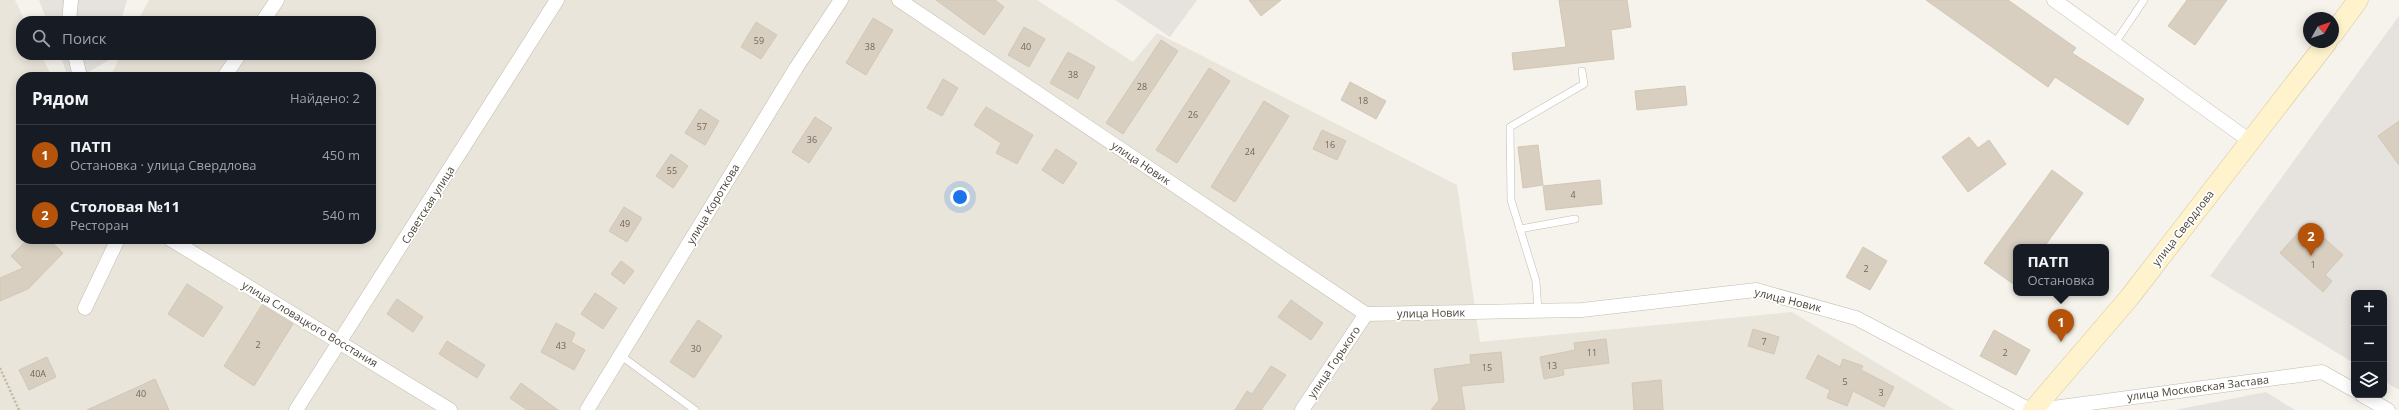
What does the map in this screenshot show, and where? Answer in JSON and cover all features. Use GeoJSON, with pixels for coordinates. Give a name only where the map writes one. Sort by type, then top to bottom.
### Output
{"type":"FeatureCollection","features":[{"type":"Feature","properties":{"kind":"main road"},"geometry":{"type":"LineString","coordinates":[[2339,26],[2358,0]]}},
{"type":"Feature","properties":{"kind":"main road","name":"улица Свердлова"},"geometry":{"type":"LineString","coordinates":[[2031,410],[2128,298],[2322,48]]}},
{"type":"Feature","properties":{"kind":"street"},"geometry":{"type":"LineString","coordinates":[[69,16],[71,0]]}},
{"type":"Feature","properties":{"kind":"street"},"geometry":{"type":"LineString","coordinates":[[266,16],[277,0]]}},
{"type":"Feature","properties":{"kind":"street","name":"Советская улица"},"geometry":{"type":"LineString","coordinates":[[296,410],[341,342],[557,0]]}},
{"type":"Feature","properties":{"kind":"street","name":"улица Короткова"},"geometry":{"type":"LineString","coordinates":[[586,410],[796,68],[842,0]]}},
{"type":"Feature","properties":{"kind":"street","name":"улица Новик"},"geometry":{"type":"LineString","coordinates":[[899,0],[1366,314],[1582,310],[1756,290],[1856,318],[2031,410]]}},
{"type":"Feature","properties":{"kind":"street"},"geometry":{"type":"LineString","coordinates":[[2054,0],[2250,141]]}},
{"type":"Feature","properties":{"kind":"street"},"geometry":{"type":"LineString","coordinates":[[76,60],[79,72]]}},
{"type":"Feature","properties":{"kind":"street"},"geometry":{"type":"LineString","coordinates":[[227,72],[236,60]]}},
{"type":"Feature","properties":{"kind":"street"},"geometry":{"type":"LineString","coordinates":[[85,308],[116,244]]}},
{"type":"Feature","properties":{"kind":"street","name":"улица Словацкого Восстания"},"geometry":{"type":"LineString","coordinates":[[178,244],[450,410]]}},
{"type":"Feature","properties":{"kind":"street","name":"улица Горького"},"geometry":{"type":"LineString","coordinates":[[1302,410],[1366,314]]}},
{"type":"Feature","properties":{"kind":"street","name":"улица Московская Застава"},"geometry":{"type":"LineString","coordinates":[[2038,410],[2322,372],[2351,388]]}},
{"type":"Feature","properties":{"kind":"street"},"geometry":{"type":"LineString","coordinates":[[2367,398],[2388,410]]}},
{"type":"Feature","properties":{"kind":"lane"},"geometry":{"type":"LineString","coordinates":[[2115,43],[2144,0]]}},
{"type":"Feature","properties":{"kind":"lane"},"geometry":{"type":"LineString","coordinates":[[1538,311],[1536,281],[1511,200],[1510,127],[1584,84],[1582,71]]}},
{"type":"Feature","properties":{"kind":"lane"},"geometry":{"type":"LineString","coordinates":[[1520,229],[1576,219]]}},
{"type":"Feature","properties":{"kind":"lane"},"geometry":{"type":"LineString","coordinates":[[620,355],[695,410]]}},
{"type":"Feature","properties":{"kind":"path"},"geometry":{"type":"LineString","coordinates":[[0,368],[19,410]]}},
{"type":"Feature","properties":{"kind":"shaded area"},"geometry":{"type":"Polygon","coordinates":[[[0,0],[15,0],[23,16],[16,16],[16,60],[44,60],[50,72],[16,72],[16,244],[376,244],[376,72],[112,72],[118,60],[376,60],[376,16],[141,16],[149,0],[1037,0],[1133,62],[1157,33],[1457,185],[1480,342],[1792,312],[1955,410],[0,410],[0,0]]]}},
{"type":"Feature","properties":{"kind":"shaded area"},"geometry":{"type":"Polygon","coordinates":[[[39,0],[127,0],[122,16],[45,16],[39,0]]]}},
{"type":"Feature","properties":{"kind":"shaded area"},"geometry":{"type":"Polygon","coordinates":[[[1115,0],[1197,0],[1170,37],[1115,0]]]}},
{"type":"Feature","properties":{"kind":"shaded area"},"geometry":{"type":"Polygon","coordinates":[[[2399,16],[2399,390],[2387,383],[2387,290],[2351,290],[2351,361],[2210,276],[2399,16]]]}},
{"type":"Feature","properties":{"kind":"shaded area"},"geometry":{"type":"Polygon","coordinates":[[[62,60],[109,60],[89,72],[66,72],[62,60]]]}},
{"type":"Feature","properties":{"kind":"shaded area"},"geometry":{"type":"Polygon","coordinates":[[[2266,392],[2295,410],[2175,410],[2266,392]]]}},
{"type":"Feature","properties":{"kind":"building"},"geometry":{"type":"Polygon","coordinates":[[[936,0],[995,0],[1004,7],[984,35],[936,0]]]}},
{"type":"Feature","properties":{"kind":"building"},"geometry":{"type":"Polygon","coordinates":[[[1249,0],[1281,0],[1261,16],[1249,0]]]}},
{"type":"Feature","properties":{"kind":"building"},"geometry":{"type":"Polygon","coordinates":[[[1559,0],[1627,0],[1631,27],[1611,30],[1614,59],[1514,70],[1512,53],[1566,47],[1559,0]]]}},
{"type":"Feature","properties":{"kind":"building"},"geometry":{"type":"Polygon","coordinates":[[[1926,0],[2008,0],[2076,48],[2072,53],[2144,99],[2128,125],[2055,77],[2048,87],[1926,0]]]}},
{"type":"Feature","properties":{"kind":"building"},"geometry":{"type":"Polygon","coordinates":[[[2187,0],[2227,0],[2195,45],[2168,26],[2187,0]]]}},
{"type":"Feature","properties":{"kind":"building"},"geometry":{"type":"Polygon","coordinates":[[[873,18],[893,30],[866,75],[846,63],[873,18]]]}},
{"type":"Feature","properties":{"kind":"building"},"geometry":{"type":"Polygon","coordinates":[[[756,22],[777,35],[761,59],[741,47],[756,22]]]}},
{"type":"Feature","properties":{"kind":"building"},"geometry":{"type":"Polygon","coordinates":[[[1024,27],[1045,39],[1029,67],[1008,55],[1024,27]]]}},
{"type":"Feature","properties":{"kind":"building"},"geometry":{"type":"Polygon","coordinates":[[[1161,40],[1178,51],[1123,134],[1106,123],[1161,40]]]}},
{"type":"Feature","properties":{"kind":"building"},"geometry":{"type":"Polygon","coordinates":[[[1068,52],[1095,67],[1078,99],[1050,83],[1068,52]]]}},
{"type":"Feature","properties":{"kind":"building"},"geometry":{"type":"Polygon","coordinates":[[[1209,68],[1230,81],[1177,163],[1156,150],[1209,68]]]}},
{"type":"Feature","properties":{"kind":"building"},"geometry":{"type":"Polygon","coordinates":[[[943,79],[958,88],[942,116],[927,108],[943,79]]]}},
{"type":"Feature","properties":{"kind":"building"},"geometry":{"type":"Polygon","coordinates":[[[1350,82],[1386,101],[1376,119],[1341,100],[1350,82]]]}},
{"type":"Feature","properties":{"kind":"building"},"geometry":{"type":"Polygon","coordinates":[[[1685,86],[1687,105],[1637,110],[1635,91],[1685,86]]]}},
{"type":"Feature","properties":{"kind":"building"},"geometry":{"type":"Polygon","coordinates":[[[1264,101],[1289,116],[1235,202],[1211,187],[1264,101]]]}},
{"type":"Feature","properties":{"kind":"building"},"geometry":{"type":"Polygon","coordinates":[[[986,107],[1033,135],[1017,164],[996,153],[1001,143],[974,125],[986,107]]]}},
{"type":"Feature","properties":{"kind":"building"},"geometry":{"type":"Polygon","coordinates":[[[700,109],[719,121],[705,145],[685,133],[700,109]]]}},
{"type":"Feature","properties":{"kind":"building"},"geometry":{"type":"Polygon","coordinates":[[[815,117],[832,128],[809,163],[792,152],[815,117]]]}},
{"type":"Feature","properties":{"kind":"building"},"geometry":{"type":"Polygon","coordinates":[[[2399,121],[2399,165],[2378,136],[2399,121]]]}},
{"type":"Feature","properties":{"kind":"building"},"geometry":{"type":"Polygon","coordinates":[[[1322,130],[1346,141],[1337,160],[1313,149],[1322,130]]]}},
{"type":"Feature","properties":{"kind":"building"},"geometry":{"type":"Polygon","coordinates":[[[1969,137],[1978,148],[1989,140],[2006,164],[1968,192],[1942,157],[1969,137]]]}},
{"type":"Feature","properties":{"kind":"building"},"geometry":{"type":"Polygon","coordinates":[[[1538,145],[1543,185],[1523,188],[1518,147],[1538,145]]]}},
{"type":"Feature","properties":{"kind":"building"},"geometry":{"type":"Polygon","coordinates":[[[1056,149],[1077,163],[1063,184],[1042,170],[1056,149]]]}},
{"type":"Feature","properties":{"kind":"building"},"geometry":{"type":"Polygon","coordinates":[[[671,154],[688,166],[673,188],[656,176],[671,154]]]}},
{"type":"Feature","properties":{"kind":"building"},"geometry":{"type":"Polygon","coordinates":[[[2052,170],[2083,193],[2046,244],[2013,244],[2013,284],[1984,263],[2052,170]]]}},
{"type":"Feature","properties":{"kind":"building"},"geometry":{"type":"Polygon","coordinates":[[[1600,180],[1602,204],[1546,210],[1543,186],[1600,180]]]}},
{"type":"Feature","properties":{"kind":"building"},"geometry":{"type":"Polygon","coordinates":[[[624,207],[642,218],[627,242],[609,231],[624,207]]]}},
{"type":"Feature","properties":{"kind":"building"},"geometry":{"type":"Polygon","coordinates":[[[2307,223],[2343,255],[2325,275],[2332,281],[2323,292],[2280,253],[2307,223]]]}},
{"type":"Feature","properties":{"kind":"building"},"geometry":{"type":"Polygon","coordinates":[[[23,244],[53,244],[63,253],[28,289],[0,301],[0,278],[23,268],[11,256],[23,244]]]}},
{"type":"Feature","properties":{"kind":"building"},"geometry":{"type":"Polygon","coordinates":[[[1863,247],[1887,261],[1870,290],[1846,277],[1863,247]]]}},
{"type":"Feature","properties":{"kind":"building"},"geometry":{"type":"Polygon","coordinates":[[[621,261],[634,271],[624,284],[611,274],[621,261]]]}},
{"type":"Feature","properties":{"kind":"building"},"geometry":{"type":"Polygon","coordinates":[[[187,284],[223,307],[203,337],[168,314],[187,284]]]}},
{"type":"Feature","properties":{"kind":"building"},"geometry":{"type":"Polygon","coordinates":[[[595,293],[617,308],[603,329],[581,314],[595,293]]]}},
{"type":"Feature","properties":{"kind":"building"},"geometry":{"type":"Polygon","coordinates":[[[397,299],[423,317],[413,332],[387,314],[397,299]]]}},
{"type":"Feature","properties":{"kind":"building"},"geometry":{"type":"Polygon","coordinates":[[[1291,300],[1323,323],[1311,340],[1278,317],[1291,300]]]}},
{"type":"Feature","properties":{"kind":"building"},"geometry":{"type":"Polygon","coordinates":[[[262,305],[293,324],[254,386],[224,366],[262,305]]]}},
{"type":"Feature","properties":{"kind":"building"},"geometry":{"type":"Polygon","coordinates":[[[698,320],[722,336],[694,378],[670,362],[698,320]]]}},
{"type":"Feature","properties":{"kind":"building"},"geometry":{"type":"Polygon","coordinates":[[[556,323],[575,333],[571,342],[585,350],[574,370],[541,352],[556,323]]]}},
{"type":"Feature","properties":{"kind":"building"},"geometry":{"type":"Polygon","coordinates":[[[1753,329],[1779,337],[1774,354],[1748,346],[1753,329]]]}},
{"type":"Feature","properties":{"kind":"building"},"geometry":{"type":"Polygon","coordinates":[[[1994,330],[2030,350],[2016,375],[1980,356],[1994,330]]]}},
{"type":"Feature","properties":{"kind":"building"},"geometry":{"type":"Polygon","coordinates":[[[1606,339],[1609,363],[1563,369],[1564,375],[1544,379],[1540,357],[1575,350],[1574,343],[1606,339]]]}},
{"type":"Feature","properties":{"kind":"building"},"geometry":{"type":"Polygon","coordinates":[[[447,341],[485,365],[477,378],[439,354],[447,341]]]}},
{"type":"Feature","properties":{"kind":"building"},"geometry":{"type":"Polygon","coordinates":[[[1501,352],[1504,382],[1461,386],[1465,410],[1431,410],[1439,400],[1434,369],[1471,364],[1470,355],[1501,352]]]}},
{"type":"Feature","properties":{"kind":"building"},"geometry":{"type":"Polygon","coordinates":[[[1818,355],[1840,367],[1843,359],[1863,366],[1861,370],[1894,387],[1884,407],[1853,391],[1847,406],[1827,398],[1830,390],[1806,378],[1818,355]]]}},
{"type":"Feature","properties":{"kind":"building"},"geometry":{"type":"Polygon","coordinates":[[[47,357],[56,377],[29,390],[19,370],[47,357]]]}},
{"type":"Feature","properties":{"kind":"building"},"geometry":{"type":"Polygon","coordinates":[[[1271,366],[1286,375],[1261,410],[1235,410],[1247,391],[1252,394],[1271,366]]]}},
{"type":"Feature","properties":{"kind":"building"},"geometry":{"type":"Polygon","coordinates":[[[155,379],[169,410],[87,410],[155,379]]]}},
{"type":"Feature","properties":{"kind":"building"},"geometry":{"type":"Polygon","coordinates":[[[1661,380],[1663,410],[1634,410],[1632,383],[1661,380]]]}},
{"type":"Feature","properties":{"kind":"building"},"geometry":{"type":"Polygon","coordinates":[[[521,383],[558,410],[527,410],[510,398],[521,383]]]}},
{"type":"Feature","properties":{"kind":"place","name":"Столовая №11"},"geometry":{"type":"Point","coordinates":[2311,256]}},
{"type":"Feature","properties":{"kind":"place","name":"ПАТП"},"geometry":{"type":"Point","coordinates":[2061,342]}}]}
